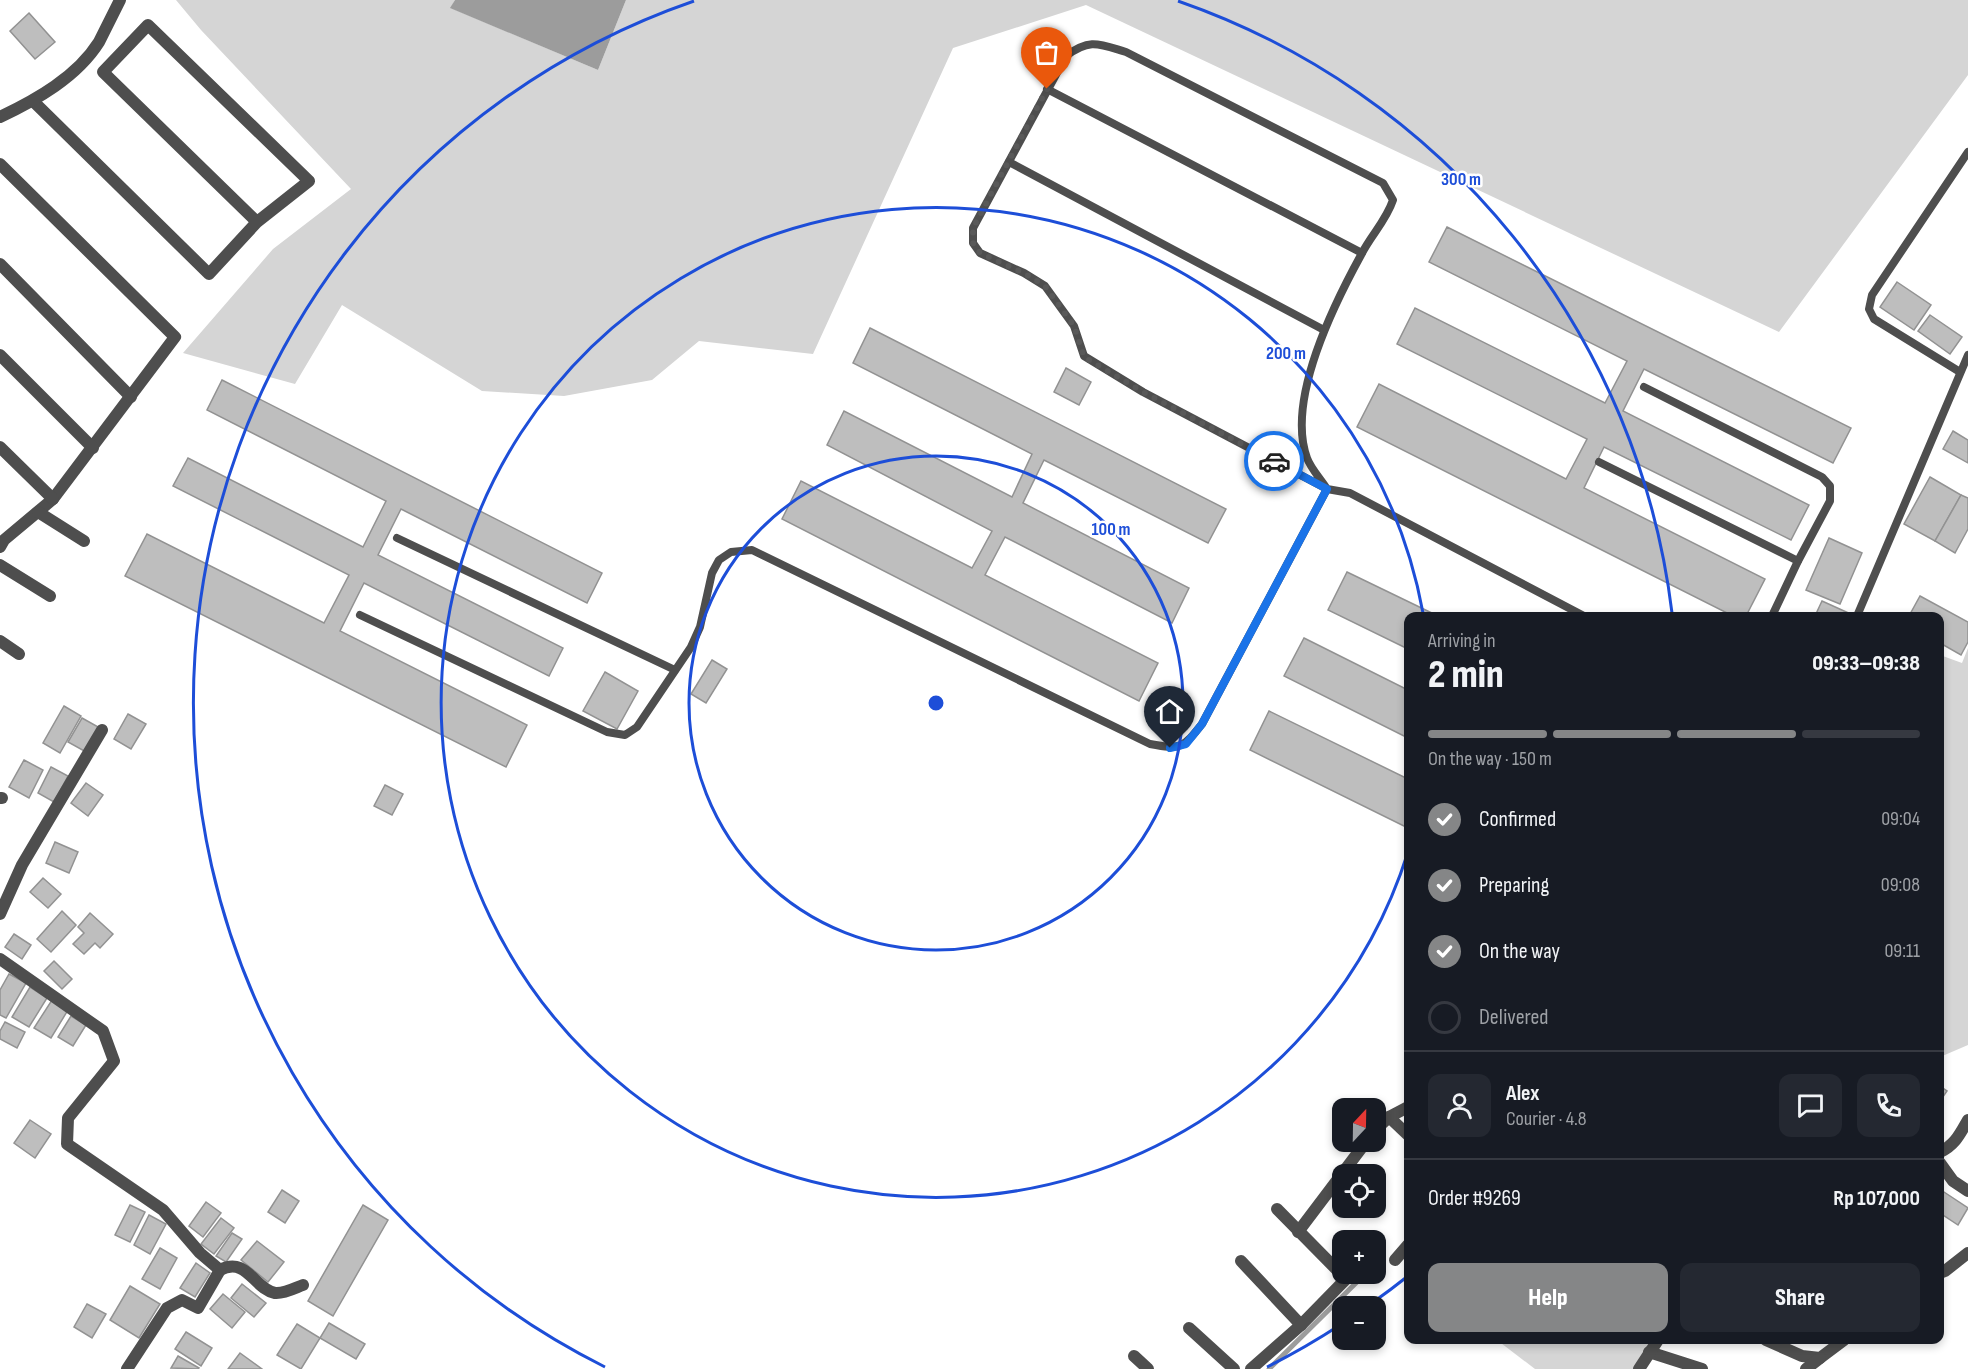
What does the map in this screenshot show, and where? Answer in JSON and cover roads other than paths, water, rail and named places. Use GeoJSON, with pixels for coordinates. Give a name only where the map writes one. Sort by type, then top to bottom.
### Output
{"type":"FeatureCollection","features":[{"type":"Feature","properties":{"kind":"street"},"geometry":{"type":"LineString","coordinates":[[0,117],[33,101],[79,67],[98,43],[120,0]]}},
{"type":"Feature","properties":{"kind":"street"},"geometry":{"type":"LineString","coordinates":[[33,101],[209,274],[257,222],[309,181],[148,25],[103,72],[257,222]]}},
{"type":"Feature","properties":{"kind":"street"},"geometry":{"type":"LineString","coordinates":[[0,164],[175,337],[53,499],[1,541]]}},
{"type":"Feature","properties":{"kind":"street"},"geometry":{"type":"LineString","coordinates":[[0,264],[131,397]]}},
{"type":"Feature","properties":{"kind":"street"},"geometry":{"type":"LineString","coordinates":[[0,355],[93,448]]}},
{"type":"Feature","properties":{"kind":"street"},"geometry":{"type":"LineString","coordinates":[[0,447],[53,499]]}},
{"type":"Feature","properties":{"kind":"street"},"geometry":{"type":"LineString","coordinates":[[38,512],[84,542]]}},
{"type":"Feature","properties":{"kind":"street"},"geometry":{"type":"LineString","coordinates":[[0,565],[50,596]]}},
{"type":"Feature","properties":{"kind":"street"},"geometry":{"type":"LineString","coordinates":[[0,641],[19,654]]}},
{"type":"Feature","properties":{"kind":"street"},"geometry":{"type":"LineString","coordinates":[[0,914],[22,865],[102,730]]}},
{"type":"Feature","properties":{"kind":"street"},"geometry":{"type":"LineString","coordinates":[[0,959],[103,1031],[114,1060],[68,1118],[67,1144],[163,1210],[200,1253],[220,1270]]}},
{"type":"Feature","properties":{"kind":"street"},"geometry":{"type":"LineString","coordinates":[[1386,1120],[1404,1109]]}},
{"type":"Feature","properties":{"kind":"street"},"geometry":{"type":"LineString","coordinates":[[1389,1117],[1404,1131]]}},
{"type":"Feature","properties":{"kind":"street"},"geometry":{"type":"LineString","coordinates":[[1944,1150],[1956,1140],[1968,1120]]}},
{"type":"Feature","properties":{"kind":"street"},"geometry":{"type":"LineString","coordinates":[[1298,1232],[1358,1152]]}},
{"type":"Feature","properties":{"kind":"street"},"geometry":{"type":"LineString","coordinates":[[1944,1169],[1953,1181],[1968,1191]]}},
{"type":"Feature","properties":{"kind":"street"},"geometry":{"type":"LineString","coordinates":[[1251,1369],[1301,1325],[1346,1279],[1276,1209]]}},
{"type":"Feature","properties":{"kind":"street"},"geometry":{"type":"LineString","coordinates":[[1395,1260],[1404,1250]]}},
{"type":"Feature","properties":{"kind":"street"},"geometry":{"type":"LineString","coordinates":[[1944,1272],[1968,1253]]}},
{"type":"Feature","properties":{"kind":"street"},"geometry":{"type":"LineString","coordinates":[[1241,1261],[1301,1325]]}},
{"type":"Feature","properties":{"kind":"street"},"geometry":{"type":"LineString","coordinates":[[127,1369],[167,1308],[182,1300],[198,1308],[220,1270],[228,1266],[239,1267],[273,1293],[282,1293],[303,1285]]}},
{"type":"Feature","properties":{"kind":"street"},"geometry":{"type":"LineString","coordinates":[[1189,1328],[1234,1369]]}},
{"type":"Feature","properties":{"kind":"street"},"geometry":{"type":"LineString","coordinates":[[1639,1369],[1655,1344]]}},
{"type":"Feature","properties":{"kind":"street"},"geometry":{"type":"LineString","coordinates":[[1775,1344],[1802,1356],[1820,1358]]}},
{"type":"Feature","properties":{"kind":"street"},"geometry":{"type":"LineString","coordinates":[[1806,1369],[1839,1344]]}},
{"type":"Feature","properties":{"kind":"street"},"geometry":{"type":"LineString","coordinates":[[1649,1352],[1702,1369]]}},
{"type":"Feature","properties":{"kind":"street"},"geometry":{"type":"LineString","coordinates":[[1134,1356],[1148,1369]]}},
{"type":"Feature","properties":{"kind":"lane"},"geometry":{"type":"LineString","coordinates":[[1327,489],[1307,459],[1301,429],[1302,402],[1324,330],[1362,253],[1388,214],[1393,200],[1383,183],[1126,52],[1100,44],[1080,45],[1066,56],[973,228],[973,243],[980,253],[1024,273],[1045,286],[1074,326],[1084,357],[1143,392],[1327,489],[1350,493],[1576,612]]}},
{"type":"Feature","properties":{"kind":"lane"},"geometry":{"type":"LineString","coordinates":[[1047,89],[1362,253]]}},
{"type":"Feature","properties":{"kind":"lane"},"geometry":{"type":"LineString","coordinates":[[1960,372],[1874,319],[1869,309],[1872,295],[1968,152]]}},
{"type":"Feature","properties":{"kind":"lane"},"geometry":{"type":"LineString","coordinates":[[1009,162],[1324,330]]}},
{"type":"Feature","properties":{"kind":"lane"},"geometry":{"type":"LineString","coordinates":[[1859,612],[1968,355]]}},
{"type":"Feature","properties":{"kind":"lane"},"geometry":{"type":"LineString","coordinates":[[1644,387],[1822,477],[1830,486],[1830,501],[1774,612]]}},
{"type":"Feature","properties":{"kind":"lane"},"geometry":{"type":"LineString","coordinates":[[1599,462],[1798,561]]}},
{"type":"Feature","properties":{"kind":"lane"},"geometry":{"type":"LineString","coordinates":[[360,615],[607,732],[625,735],[637,727],[692,647],[700,627],[712,573],[719,560],[730,552],[752,550],[1150,744],[1170,748],[1186,744],[1202,724],[1327,489]]}},
{"type":"Feature","properties":{"kind":"lane"},"geometry":{"type":"LineString","coordinates":[[397,538],[675,670]]}},
{"type":"Feature","properties":{"kind":"waterway"},"geometry":{"type":"LineString","coordinates":[[1269,1369],[1355,1284]]}}]}
